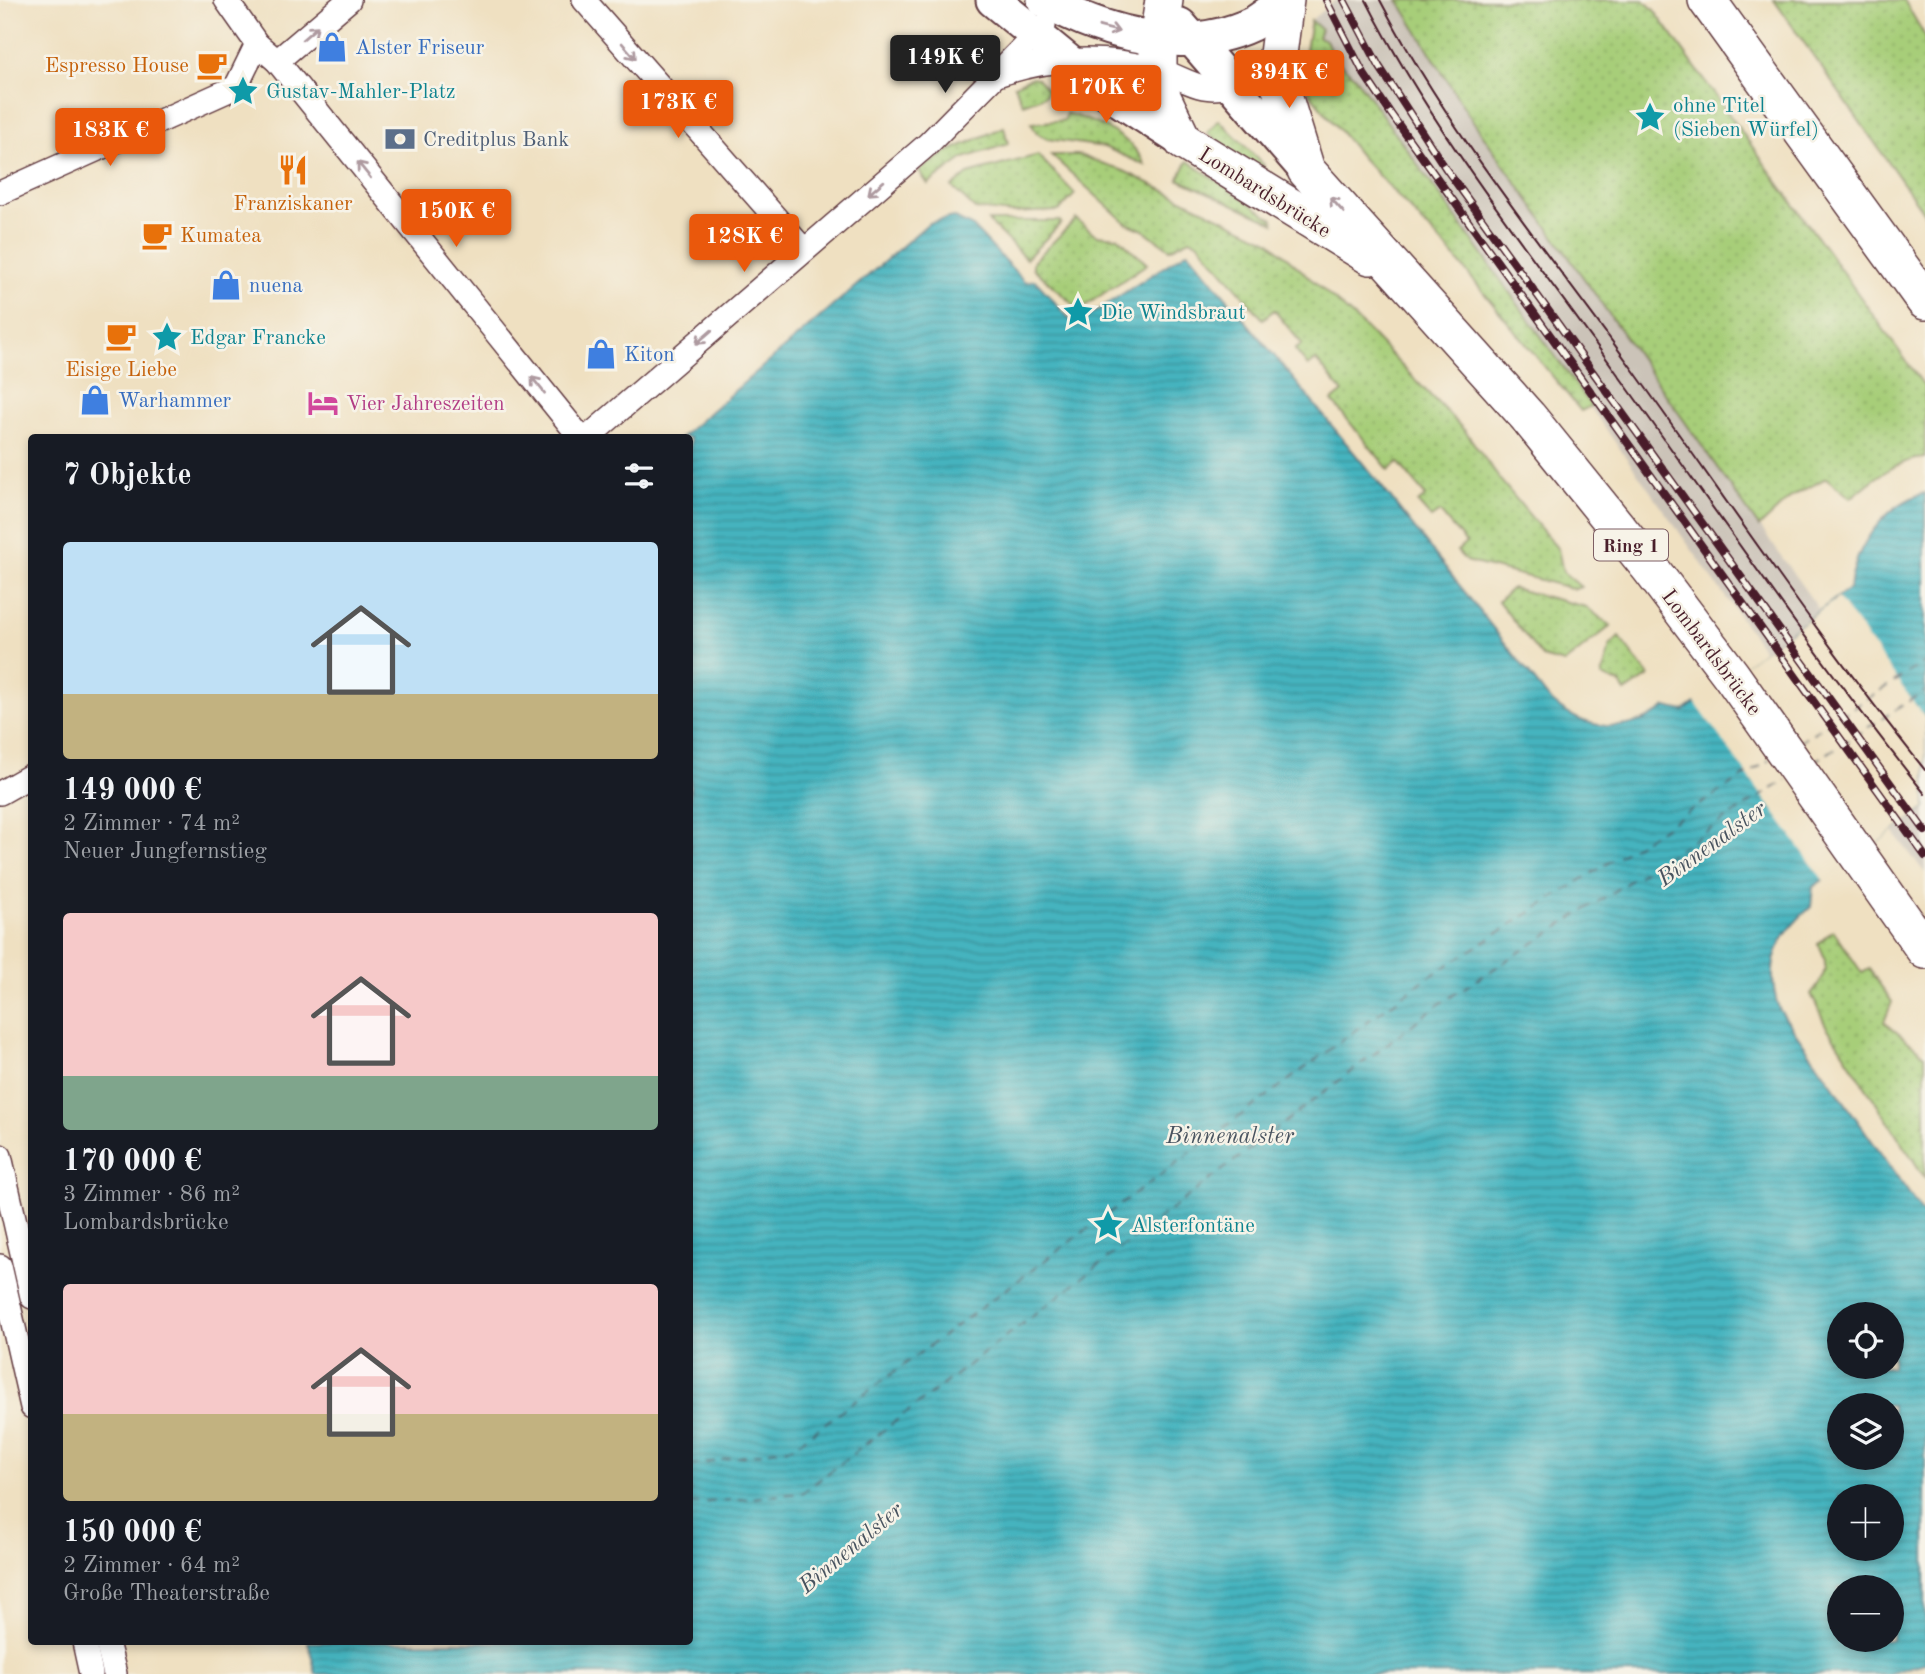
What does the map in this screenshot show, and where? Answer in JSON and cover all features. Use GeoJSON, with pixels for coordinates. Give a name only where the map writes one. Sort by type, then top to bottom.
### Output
{"type":"FeatureCollection","features":[{"type":"Feature","properties":{"kind":"main road","name":"Ring 1"},"geometry":{"type":"LineString","coordinates":[[993,0],[1033,36]]}},
{"type":"Feature","properties":{"kind":"main road"},"geometry":{"type":"LineString","coordinates":[[1707,0],[1925,301]]}},
{"type":"Feature","properties":{"kind":"main road"},"geometry":{"type":"LineString","coordinates":[[1060,3],[1088,23],[1165,25],[1233,31],[1253,23],[1284,1]]}},
{"type":"Feature","properties":{"kind":"main road"},"geometry":{"type":"LineString","coordinates":[[1284,1],[1276,62],[1278,79],[1306,170]]}},
{"type":"Feature","properties":{"kind":"main road","name":"Lombardsbrücke"},"geometry":{"type":"LineString","coordinates":[[1165,25],[1231,85],[1528,417],[1731,675],[1925,950]]}},
{"type":"Feature","properties":{"kind":"main road"},"geometry":{"type":"LineString","coordinates":[[1165,25],[1161,95],[1183,141]]}},
{"type":"Feature","properties":{"kind":"main road","name":"Lombardsbrücke"},"geometry":{"type":"LineString","coordinates":[[1033,36],[1101,89],[1399,273]]}},
{"type":"Feature","properties":{"kind":"street"},"geometry":{"type":"LineString","coordinates":[[226,0],[257,44],[277,61],[578,434]]}},
{"type":"Feature","properties":{"kind":"street"},"geometry":{"type":"LineString","coordinates":[[277,61],[349,0]]}},
{"type":"Feature","properties":{"kind":"street"},"geometry":{"type":"LineString","coordinates":[[584,0],[804,250]]}},
{"type":"Feature","properties":{"kind":"street"},"geometry":{"type":"LineString","coordinates":[[592,434],[928,144],[1033,36],[1060,3]]}},
{"type":"Feature","properties":{"kind":"street"},"geometry":{"type":"LineString","coordinates":[[994,76],[1031,64],[1063,60],[1111,60],[1165,25],[1214,90],[1231,85]]}},
{"type":"Feature","properties":{"kind":"street"},"geometry":{"type":"LineString","coordinates":[[0,193],[236,87],[257,44]]}},
{"type":"Feature","properties":{"kind":"street"},"geometry":{"type":"LineString","coordinates":[[0,793],[28,777]]}},
{"type":"Feature","properties":{"kind":"street"},"geometry":{"type":"LineString","coordinates":[[1,1166],[28,1280]]}},
{"type":"Feature","properties":{"kind":"street"},"geometry":{"type":"LineString","coordinates":[[0,1266],[28,1389]]}},
{"type":"Feature","properties":{"kind":"street"},"geometry":{"type":"LineString","coordinates":[[84,1645],[90,1674]]}},
{"type":"Feature","properties":{"kind":"street"},"geometry":{"type":"LineString","coordinates":[[108,1645],[115,1674]]}},
{"type":"Feature","properties":{"kind":"shaded area"},"geometry":{"type":"Polygon","coordinates":[[[1336,0],[1398,0],[1468,114],[1820,611],[1764,651],[1355,77],[1335,59],[1326,40],[1318,37],[1318,31],[1311,20],[1336,0]]]}},
{"type":"Feature","properties":{"kind":"shaded area"},"geometry":{"type":"Polygon","coordinates":[[[1925,808],[1925,873],[1893,832],[1925,808]]]}},
{"type":"Feature","properties":{"kind":"green space"},"geometry":{"type":"Polygon","coordinates":[[[1398,0],[1644,0],[1654,10],[1925,387],[1925,458],[1904,462],[1876,478],[1851,498],[1826,478],[1791,497],[1759,527],[1468,114],[1398,0]]]}},
{"type":"Feature","properties":{"kind":"green space"},"geometry":{"type":"Polygon","coordinates":[[[1774,0],[1904,0],[1925,36],[1925,214],[1774,0]]]}},
{"type":"Feature","properties":{"kind":"green space"},"geometry":{"type":"Polygon","coordinates":[[[1311,20],[1321,29],[1318,37],[1326,40],[1335,59],[1355,77],[1591,406],[1581,411],[1452,254],[1362,158],[1310,94],[1303,68],[1311,20]]]}},
{"type":"Feature","properties":{"kind":"green space"},"geometry":{"type":"Polygon","coordinates":[[[1032,77],[1037,78],[1048,90],[1045,96],[1023,104],[1014,85],[1032,77]]]}},
{"type":"Feature","properties":{"kind":"green space"},"geometry":{"type":"Polygon","coordinates":[[[1066,113],[1101,125],[1122,137],[1139,154],[1145,165],[1104,147],[1047,139],[1037,133],[1031,123],[1065,120],[1066,113]]]}},
{"type":"Feature","properties":{"kind":"green space"},"geometry":{"type":"Polygon","coordinates":[[[1219,120],[1264,165],[1259,172],[1207,133],[1219,120]]]}},
{"type":"Feature","properties":{"kind":"green space"},"geometry":{"type":"Polygon","coordinates":[[[1004,127],[1008,144],[964,158],[928,184],[919,171],[945,153],[1004,127]]]}},
{"type":"Feature","properties":{"kind":"green space"},"geometry":{"type":"Polygon","coordinates":[[[1038,155],[1075,194],[1059,211],[1012,213],[975,209],[952,187],[968,174],[1038,155]]]}},
{"type":"Feature","properties":{"kind":"green space"},"geometry":{"type":"Polygon","coordinates":[[[1051,155],[1079,155],[1124,171],[1269,241],[1361,324],[1465,431],[1501,481],[1558,549],[1563,572],[1581,587],[1575,589],[1466,561],[1457,551],[1466,543],[1440,512],[1431,518],[1418,503],[1426,496],[1398,462],[1389,470],[1332,401],[1343,392],[1316,360],[1308,366],[1295,350],[1302,344],[1274,310],[1263,319],[1198,242],[1190,239],[1170,249],[1143,230],[1126,223],[1051,155]]]}},
{"type":"Feature","properties":{"kind":"green space"},"geometry":{"type":"Polygon","coordinates":[[[1188,161],[1273,219],[1274,223],[1178,179],[1188,161]]]}},
{"type":"Feature","properties":{"kind":"green space"},"geometry":{"type":"Polygon","coordinates":[[[1076,219],[1096,235],[1118,237],[1147,264],[1079,310],[1033,268],[1033,262],[1076,219]]]}},
{"type":"Feature","properties":{"kind":"green space"},"geometry":{"type":"Polygon","coordinates":[[[988,221],[1060,221],[1061,223],[1026,259],[988,221]]]}},
{"type":"Feature","properties":{"kind":"green space"},"geometry":{"type":"Polygon","coordinates":[[[1512,588],[1586,607],[1611,626],[1564,663],[1542,657],[1498,601],[1512,588]]]}},
{"type":"Feature","properties":{"kind":"green space"},"geometry":{"type":"Polygon","coordinates":[[[1619,637],[1649,676],[1625,692],[1620,684],[1602,676],[1610,646],[1619,637]]]}},
{"type":"Feature","properties":{"kind":"green space"},"geometry":{"type":"Polygon","coordinates":[[[1833,930],[1862,973],[1869,969],[1892,1002],[1884,1022],[1925,1055],[1925,1178],[1825,1024],[1811,994],[1825,970],[1824,958],[1818,944],[1833,930]]]}},
{"type":"Feature","properties":{"kind":"water","name":"Binnenalster"},"geometry":{"type":"Polygon","coordinates":[[[953,217],[973,227],[1025,282],[1035,280],[1075,325],[1188,251],[1374,477],[1549,699],[1576,718],[1606,726],[1636,722],[1666,707],[1684,711],[1850,588],[1858,557],[1874,529],[1897,507],[1925,493],[1925,808],[1813,887],[1811,907],[1782,940],[1773,978],[1779,1009],[1925,1216],[1925,1663],[1889,1674],[316,1674],[309,1645],[693,1645],[693,434],[684,434],[929,223],[953,217]]]}},
{"type":"Feature","properties":{"kind":"pier"},"geometry":{"type":"Polygon","coordinates":[[[1838,598],[1925,718],[1925,808],[1824,881],[1694,701],[1838,598]]]}},
{"type":"Feature","properties":{"kind":"ferry route"},"geometry":{"type":"LineString","coordinates":[[1799,742],[1925,662]]}},
{"type":"Feature","properties":{"kind":"ferry route"},"geometry":{"type":"LineString","coordinates":[[1814,762],[1925,691]]}},
{"type":"Feature","properties":{"kind":"ferry route"},"geometry":{"type":"LineString","coordinates":[[693,1465],[793,1447],[1421,982],[1770,760]]}},
{"type":"Feature","properties":{"kind":"ferry route"},"geometry":{"type":"LineString","coordinates":[[693,1504],[802,1493],[1435,1007],[1786,780]]}},
{"type":"Feature","properties":{"kind":"tram line"},"geometry":{"type":"LineString","coordinates":[[1366,0],[1422,97],[1484,190],[1806,638],[1925,794]]}},
{"type":"Feature","properties":{"kind":"tram line"},"geometry":{"type":"LineString","coordinates":[[1380,0],[1435,95],[1497,186],[1628,363],[1811,620],[1925,770]]}},
{"type":"Feature","properties":{"kind":"railway"},"geometry":{"type":"LineString","coordinates":[[1326,0],[1364,74],[1391,114],[1925,856]]}},
{"type":"Feature","properties":{"kind":"railway"},"geometry":{"type":"LineString","coordinates":[[1344,0],[1379,66],[1446,169],[1925,831]]}},
{"type":"Feature","properties":{"kind":"place","name":"Alster Friseur"},"geometry":{"type":"Point","coordinates":[332,47]}},
{"type":"Feature","properties":{"kind":"place","name":"Espresso House"},"geometry":{"type":"Point","coordinates":[212,65]}},
{"type":"Feature","properties":{"kind":"place","name":"Gustav-Mahler-Platz"},"geometry":{"type":"Point","coordinates":[243,91]}},
{"type":"Feature","properties":{"kind":"place","name":"ohne Titel (Sieben Würfel)"},"geometry":{"type":"Point","coordinates":[1650,117]}},
{"type":"Feature","properties":{"kind":"place","name":"Creditplus Bank"},"geometry":{"type":"Point","coordinates":[400,139]}},
{"type":"Feature","properties":{"kind":"place","name":"Franziskaner"},"geometry":{"type":"Point","coordinates":[293,170]}},
{"type":"Feature","properties":{"kind":"place","name":"Kumatea"},"geometry":{"type":"Point","coordinates":[157,235]}},
{"type":"Feature","properties":{"kind":"place","name":"nuena"},"geometry":{"type":"Point","coordinates":[226,285]}},
{"type":"Feature","properties":{"kind":"place","name":"Die Windsbraut"},"geometry":{"type":"Point","coordinates":[1078,312]}},
{"type":"Feature","properties":{"kind":"place","name":"Eisige Liebe"},"geometry":{"type":"Point","coordinates":[121,336]}},
{"type":"Feature","properties":{"kind":"place","name":"Edgar Francke"},"geometry":{"type":"Point","coordinates":[167,337]}},
{"type":"Feature","properties":{"kind":"place","name":"Kiton"},"geometry":{"type":"Point","coordinates":[601,354]}},
{"type":"Feature","properties":{"kind":"place","name":"Warhammer"},"geometry":{"type":"Point","coordinates":[95,400]}},
{"type":"Feature","properties":{"kind":"place","name":"Vier Jahreszeiten"},"geometry":{"type":"Point","coordinates":[323,403]}},
{"type":"Feature","properties":{"kind":"place","name":"Alsterfontäne"},"geometry":{"type":"Point","coordinates":[1108,1225]}}]}
